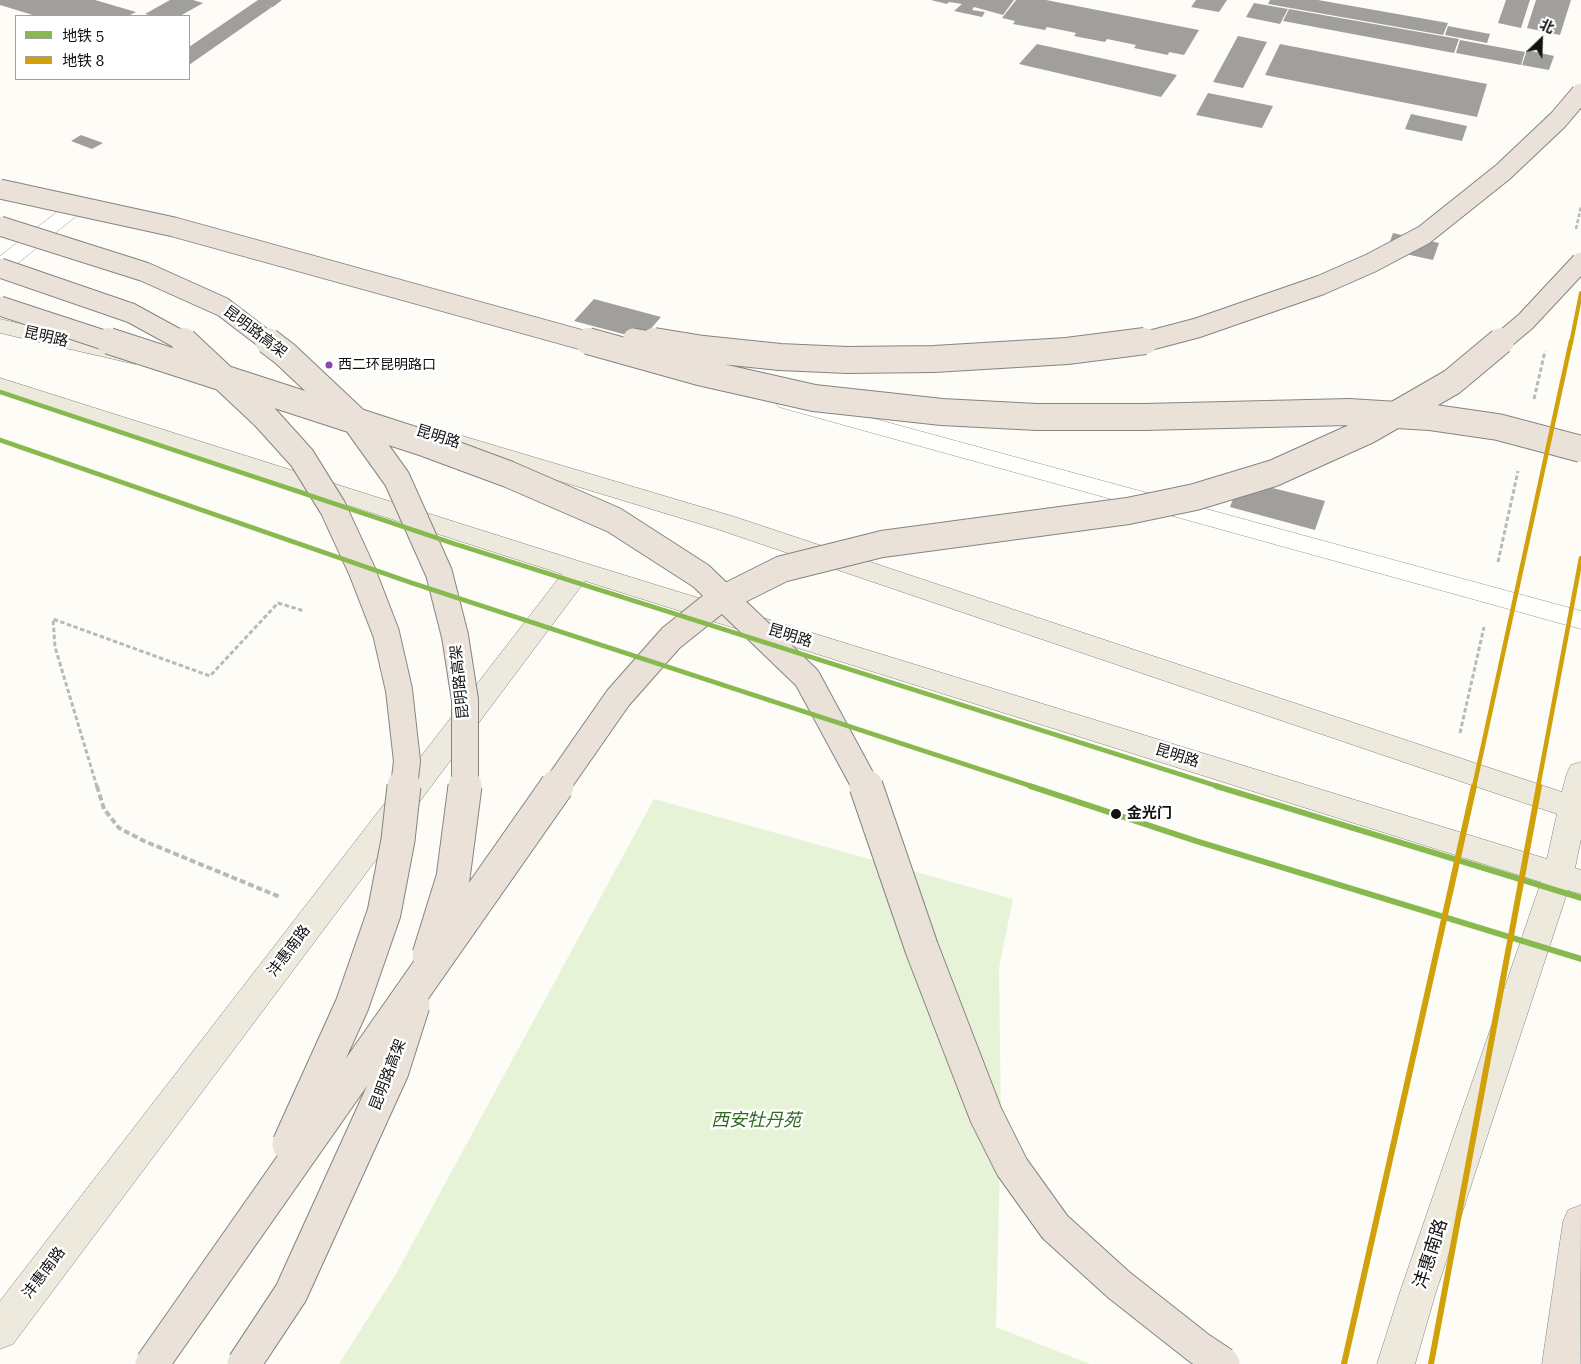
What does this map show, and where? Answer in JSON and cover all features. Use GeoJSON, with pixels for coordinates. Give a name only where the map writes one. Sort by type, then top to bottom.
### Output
{"type":"FeatureCollection","features":[{"type":"Feature","properties":{"kind":"highway"},"geometry":{"type":"LineString","coordinates":[[492,314],[703,349],[780,357],[847,360],[1001,356],[1067,352],[1139,343],[1197,328],[1262,307],[1371,264],[1424,235],[1503,172],[1558,120],[1581,93]]}},
{"type":"Feature","properties":{"kind":"highway"},"geometry":{"type":"LineString","coordinates":[[0,189],[174,227],[699,372],[814,398],[942,412],[1038,417],[1144,417],[1349,412],[1429,417],[1498,427],[1581,450]]}},
{"type":"Feature","properties":{"kind":"highway","name":"昆明路高架"},"geometry":{"type":"LineString","coordinates":[[0,226],[145,272],[223,307],[285,354],[354,419],[397,479],[439,573],[455,636],[465,700],[465,787],[453,878],[392,1071],[291,1293],[244,1364]]}},
{"type":"Feature","properties":{"kind":"highway"},"geometry":{"type":"LineString","coordinates":[[152,1364],[618,698],[671,638],[716,602],[782,569],[882,544],[1128,511],[1195,498],[1274,474],[1367,431],[1452,382],[1526,322],[1581,262]]}},
{"type":"Feature","properties":{"kind":"highway"},"geometry":{"type":"LineString","coordinates":[[0,267],[131,312],[189,344],[265,417],[302,458],[333,508],[362,571],[386,633],[399,690],[407,761],[398,840],[384,913],[352,1005],[306,1110],[268,1187],[217,1279],[163,1364]]}},
{"type":"Feature","properties":{"kind":"highway"},"geometry":{"type":"LineString","coordinates":[[0,306],[427,444],[508,474],[614,520],[701,576],[807,678],[869,792],[922,949],[986,1115],[1012,1167],[1055,1227],[1119,1285],[1199,1348],[1223,1364]]}},
{"type":"Feature","properties":{"kind":"highway"},"geometry":{"type":"LineString","coordinates":[[1561,1364],[1581,1222]]}},
{"type":"Feature","properties":{"kind":"main road","name":"昆明路"},"geometry":{"type":"LineString","coordinates":[[0,326],[298,395],[726,523],[1578,809]]}},
{"type":"Feature","properties":{"kind":"main road","name":"昆明路"},"geometry":{"type":"LineString","coordinates":[[0,385],[578,570],[1569,879]]}},
{"type":"Feature","properties":{"kind":"main road","name":"沣惠南路"},"geometry":{"type":"LineString","coordinates":[[0,1331],[578,570]]}},
{"type":"Feature","properties":{"kind":"main road","name":"沣惠南路"},"geometry":{"type":"LineString","coordinates":[[1396,1364],[1417,1295],[1569,879],[1581,773]]}},
{"type":"Feature","properties":{"kind":"street"},"geometry":{"type":"LineString","coordinates":[[0,189],[526,330],[1581,620]]}},
{"type":"Feature","properties":{"kind":"street"},"geometry":{"type":"LineString","coordinates":[[0,267],[73,210]]}},
{"type":"Feature","properties":{"kind":"path"},"geometry":{"type":"LineString","coordinates":[[1574,235],[1581,206]]}},
{"type":"Feature","properties":{"kind":"path"},"geometry":{"type":"LineString","coordinates":[[1534,400],[1548,342]]}},
{"type":"Feature","properties":{"kind":"path"},"geometry":{"type":"LineString","coordinates":[[1452,768],[1519,468]]}},
{"type":"Feature","properties":{"kind":"path"},"geometry":{"type":"LineString","coordinates":[[304,611],[278,603],[210,676],[53,619],[54,647],[104,809],[119,828],[144,841],[318,913]]}},
{"type":"Feature","properties":{"kind":"green space","name":"西安牡丹苑"},"geometry":{"type":"Polygon","coordinates":[[[654,799],[1013,899],[999,968],[1001,1122],[996,1327],[1090,1364],[339,1364],[396,1274],[654,799]]]}},
{"type":"Feature","properties":{"kind":"building"},"geometry":{"type":"Polygon","coordinates":[[[0,0],[95,0],[136,12],[130,15],[33,15],[0,5],[0,0]]]}},
{"type":"Feature","properties":{"kind":"building"},"geometry":{"type":"Polygon","coordinates":[[[170,0],[193,0],[203,3],[182,15],[145,14],[170,0]]]}},
{"type":"Feature","properties":{"kind":"building"},"geometry":{"type":"Polygon","coordinates":[[[258,0],[282,0],[273,7],[263,5],[272,7],[190,64],[190,46],[258,0]]]}},
{"type":"Feature","properties":{"kind":"building"},"geometry":{"type":"Polygon","coordinates":[[[931,0],[1014,0],[1003,15],[974,7],[972,10],[985,12],[982,17],[954,11],[962,4],[949,2],[947,4],[931,0]]]}},
{"type":"Feature","properties":{"kind":"building"},"geometry":{"type":"Polygon","coordinates":[[[1016,0],[1046,0],[1199,30],[1184,55],[1169,52],[1168,55],[1134,48],[1136,45],[1107,39],[1105,42],[1074,36],[1076,33],[1047,27],[1045,30],[1013,24],[1015,21],[1002,18],[1016,0]]]}},
{"type":"Feature","properties":{"kind":"building"},"geometry":{"type":"Polygon","coordinates":[[[1196,0],[1227,0],[1219,12],[1191,7],[1196,0]]]}},
{"type":"Feature","properties":{"kind":"building"},"geometry":{"type":"Polygon","coordinates":[[[1270,0],[1318,0],[1448,23],[1443,35],[1268,4],[1270,0]]]}},
{"type":"Feature","properties":{"kind":"building"},"geometry":{"type":"Polygon","coordinates":[[[1506,0],[1530,0],[1521,28],[1498,23],[1506,0]]]}},
{"type":"Feature","properties":{"kind":"building"},"geometry":{"type":"Polygon","coordinates":[[[1536,0],[1571,0],[1560,35],[1527,28],[1536,0]]]}},
{"type":"Feature","properties":{"kind":"building"},"geometry":{"type":"Polygon","coordinates":[[[1254,3],[1288,9],[1280,24],[1246,17],[1254,3]]]}},
{"type":"Feature","properties":{"kind":"building"},"geometry":{"type":"Polygon","coordinates":[[[1289,9],[1459,39],[1454,53],[1283,21],[1289,9]]]}},
{"type":"Feature","properties":{"kind":"building"},"geometry":{"type":"Polygon","coordinates":[[[1448,26],[1490,34],[1487,43],[1445,35],[1448,26]]]}},
{"type":"Feature","properties":{"kind":"building"},"geometry":{"type":"Polygon","coordinates":[[[1238,36],[1267,42],[1243,88],[1213,82],[1238,36]]]}},
{"type":"Feature","properties":{"kind":"building"},"geometry":{"type":"Polygon","coordinates":[[[1460,40],[1525,52],[1521,65],[1456,53],[1460,40]]]}},
{"type":"Feature","properties":{"kind":"building"},"geometry":{"type":"Polygon","coordinates":[[[1037,44],[1177,75],[1161,97],[1019,64],[1037,44]]]}},
{"type":"Feature","properties":{"kind":"building"},"geometry":{"type":"Polygon","coordinates":[[[1280,44],[1487,84],[1477,117],[1265,75],[1280,44]]]}},
{"type":"Feature","properties":{"kind":"building"},"geometry":{"type":"Polygon","coordinates":[[[1527,50],[1554,56],[1549,70],[1522,65],[1527,50]]]}},
{"type":"Feature","properties":{"kind":"building"},"geometry":{"type":"Polygon","coordinates":[[[1208,93],[1273,106],[1262,128],[1196,115],[1208,93]]]}},
{"type":"Feature","properties":{"kind":"building"},"geometry":{"type":"Polygon","coordinates":[[[1411,114],[1467,126],[1462,141],[1405,129],[1411,114]]]}},
{"type":"Feature","properties":{"kind":"building"},"geometry":{"type":"Polygon","coordinates":[[[81,135],[103,143],[92,149],[71,141],[81,135]]]}},
{"type":"Feature","properties":{"kind":"building"},"geometry":{"type":"Polygon","coordinates":[[[1393,233],[1439,243],[1433,260],[1387,250],[1393,233]]]}},
{"type":"Feature","properties":{"kind":"building"},"geometry":{"type":"Polygon","coordinates":[[[594,299],[661,317],[642,339],[574,321],[594,299]]]}},
{"type":"Feature","properties":{"kind":"building"},"geometry":{"type":"Polygon","coordinates":[[[1240,480],[1325,501],[1315,530],[1230,507],[1240,480]]]}},
{"type":"Feature","properties":{"kind":"metro line","name":"8"},"geometry":{"type":"LineString","coordinates":[[1344,1364],[1517,596],[1581,293]]}},
{"type":"Feature","properties":{"kind":"metro line","name":"5"},"geometry":{"type":"LineString","coordinates":[[0,392],[452,543],[1220,787],[1581,898]]}},
{"type":"Feature","properties":{"kind":"metro line","name":"5"},"geometry":{"type":"LineString","coordinates":[[0,440],[412,583],[773,700],[1196,841],[1581,959]]}},
{"type":"Feature","properties":{"kind":"metro line","name":"8"},"geometry":{"type":"LineString","coordinates":[[1431,1364],[1581,558]]}},
{"type":"Feature","properties":{"kind":"place","name":"西二环昆明路口"},"geometry":{"type":"Point","coordinates":[329,365]}},
{"type":"Feature","properties":{"kind":"place","name":"金光门"},"geometry":{"type":"Point","coordinates":[1116,814]}}]}
